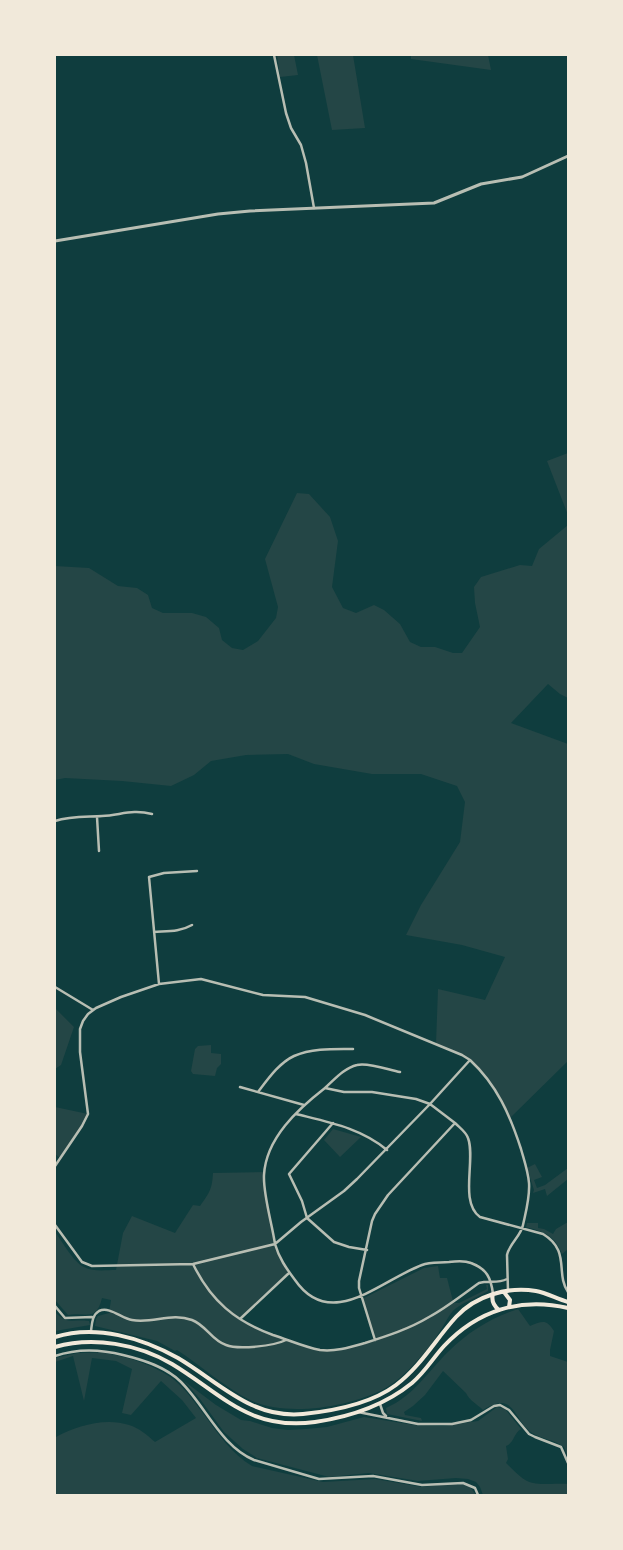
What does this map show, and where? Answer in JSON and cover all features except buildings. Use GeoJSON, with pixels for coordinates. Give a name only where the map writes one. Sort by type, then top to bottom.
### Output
{"type":"FeatureCollection","features":[{"type":"Feature","properties":{"kind":"main road"},"geometry":{"type":"LineString","coordinates":[[55,1336],[91,1331],[126,1337],[162,1350],[190,1366],[228,1393],[257,1408],[285,1414],[301,1414],[358,1403],[374,1398],[389,1390],[419,1364],[462,1312],[474,1303],[493,1294],[518,1290],[536,1291],[568,1302]]}},
{"type":"Feature","properties":{"kind":"main road"},"geometry":{"type":"LineString","coordinates":[[506,1291],[510,1300],[509,1307]]}},
{"type":"Feature","properties":{"kind":"main road"},"geometry":{"type":"LineString","coordinates":[[493,1294],[493,1302],[499,1310]]}},
{"type":"Feature","properties":{"kind":"main road"},"geometry":{"type":"LineString","coordinates":[[55,1347],[72,1343],[99,1342],[121,1345],[142,1351],[171,1364],[231,1405],[253,1415],[275,1421],[293,1423],[315,1422],[356,1412],[380,1403],[398,1393],[418,1378],[445,1345],[462,1330],[484,1316],[509,1307],[531,1304],[546,1304],[568,1308]]}},
{"type":"Feature","properties":{"kind":"street"},"geometry":{"type":"LineString","coordinates":[[274,55],[286,113],[291,128],[301,145],[306,163],[314,208]]}},
{"type":"Feature","properties":{"kind":"street"},"geometry":{"type":"LineString","coordinates":[[55,241],[218,214],[277,209],[434,203],[481,184],[522,177],[568,156]]}},
{"type":"Feature","properties":{"kind":"street"},"geometry":{"type":"LineString","coordinates":[[55,821],[81,816],[112,816],[133,811],[152,814]]}},
{"type":"Feature","properties":{"kind":"street"},"geometry":{"type":"LineString","coordinates":[[97,816],[98,851]]}},
{"type":"Feature","properties":{"kind":"street"},"geometry":{"type":"LineString","coordinates":[[159,984],[149,877],[164,873],[197,871]]}},
{"type":"Feature","properties":{"kind":"street"},"geometry":{"type":"LineString","coordinates":[[154,932],[177,931],[192,925]]}},
{"type":"Feature","properties":{"kind":"street"},"geometry":{"type":"LineString","coordinates":[[55,1166],[88,1114],[80,1052],[80,1029],[83,1021],[93,1010],[120,997],[159,984],[201,980],[263,995],[306,997],[365,1015],[455,1051],[470,1060],[492,1084],[505,1106],[516,1134],[527,1168],[529,1185],[528,1203],[522,1228],[508,1250],[506,1291]]}},
{"type":"Feature","properties":{"kind":"street"},"geometry":{"type":"LineString","coordinates":[[55,987],[93,1010]]}},
{"type":"Feature","properties":{"kind":"street"},"geometry":{"type":"LineString","coordinates":[[258,1092],[280,1066],[293,1056],[319,1050],[353,1049]]}},
{"type":"Feature","properties":{"kind":"street"},"geometry":{"type":"LineString","coordinates":[[55,1226],[82,1262],[92,1266],[193,1264],[275,1244],[344,1191],[387,1150],[470,1060]]}},
{"type":"Feature","properties":{"kind":"street"},"geometry":{"type":"LineString","coordinates":[[400,1072],[373,1066],[356,1065],[344,1071],[304,1105],[277,1137],[270,1150],[264,1172],[275,1244],[282,1262],[301,1289],[318,1300],[334,1304],[361,1296],[423,1264],[431,1263],[466,1261],[482,1268],[492,1281],[493,1294]]}},
{"type":"Feature","properties":{"kind":"street"},"geometry":{"type":"LineString","coordinates":[[240,1087],[304,1105]]}},
{"type":"Feature","properties":{"kind":"street"},"geometry":{"type":"LineString","coordinates":[[325,1088],[344,1092],[372,1092],[416,1099],[430,1104],[456,1123],[466,1133],[470,1144],[469,1194],[476,1214],[480,1217],[542,1234],[555,1244],[561,1259],[564,1281],[568,1292]]}},
{"type":"Feature","properties":{"kind":"street"},"geometry":{"type":"LineString","coordinates":[[296,1114],[334,1123],[364,1134],[387,1150]]}},
{"type":"Feature","properties":{"kind":"street"},"geometry":{"type":"LineString","coordinates":[[334,1123],[289,1174],[302,1201],[307,1218],[328,1237],[341,1245],[367,1250]]}},
{"type":"Feature","properties":{"kind":"street"},"geometry":{"type":"LineString","coordinates":[[375,1340],[361,1296],[359,1281],[372,1222],[388,1195],[456,1123]]}},
{"type":"Feature","properties":{"kind":"street"},"geometry":{"type":"LineString","coordinates":[[193,1264],[205,1285],[219,1303],[240,1320],[260,1330],[309,1348],[329,1350],[347,1348],[404,1330],[429,1318],[479,1283],[492,1281],[496,1283],[507,1279]]}},
{"type":"Feature","properties":{"kind":"street"},"geometry":{"type":"LineString","coordinates":[[240,1320],[290,1273]]}},
{"type":"Feature","properties":{"kind":"street"},"geometry":{"type":"LineString","coordinates":[[55,1306],[65,1318],[93,1317]]}},
{"type":"Feature","properties":{"kind":"street"},"geometry":{"type":"LineString","coordinates":[[91,1331],[93,1317],[103,1310],[138,1321],[172,1316],[191,1319],[220,1342],[231,1346],[272,1345],[287,1340]]}},
{"type":"Feature","properties":{"kind":"street"},"geometry":{"type":"LineString","coordinates":[[55,1356],[80,1350],[107,1351],[136,1358],[161,1368],[181,1382],[211,1421],[231,1443],[245,1456],[254,1460],[319,1479],[373,1476],[418,1485],[463,1483],[472,1486],[478,1495]]}},
{"type":"Feature","properties":{"kind":"street"},"geometry":{"type":"LineString","coordinates":[[380,1403],[383,1413],[387,1417]]}},
{"type":"Feature","properties":{"kind":"street"},"geometry":{"type":"LineString","coordinates":[[356,1412],[418,1424],[452,1424],[472,1420],[494,1406],[500,1405],[509,1410],[529,1434],[561,1447],[568,1463]]}},
{"type":"Feature","properties":{"kind":"shaded area"},"geometry":{"type":"Polygon","coordinates":[[[277,55],[294,55],[298,75],[280,77],[277,55]]]}},
{"type":"Feature","properties":{"kind":"shaded area"},"geometry":{"type":"Polygon","coordinates":[[[317,55],[353,55],[365,128],[332,130],[317,55]]]}},
{"type":"Feature","properties":{"kind":"shaded area"},"geometry":{"type":"Polygon","coordinates":[[[411,55],[488,55],[491,70],[411,59],[411,55]]]}},
{"type":"Feature","properties":{"kind":"shaded area"},"geometry":{"type":"Polygon","coordinates":[[[568,453],[568,515],[547,461],[568,453]]]}},
{"type":"Feature","properties":{"kind":"shaded area"},"geometry":{"type":"Polygon","coordinates":[[[297,493],[309,494],[330,517],[338,541],[332,587],[343,608],[356,613],[374,605],[384,610],[400,624],[410,642],[421,647],[435,647],[453,653],[462,653],[480,627],[474,587],[481,577],[520,565],[532,566],[539,549],[568,525],[568,698],[548,684],[511,723],[568,744],[568,1061],[510,1118],[492,1084],[470,1060],[436,1044],[438,989],[485,1000],[505,957],[462,945],[406,935],[421,905],[460,842],[465,802],[457,786],[421,774],[372,774],[314,764],[288,754],[246,755],[211,761],[194,775],[171,786],[65,778],[55,780],[55,566],[89,568],[118,586],[137,588],[148,595],[152,608],[163,613],[192,613],[206,617],[219,628],[222,640],[232,648],[243,650],[258,641],[276,618],[278,607],[265,559],[297,493]]]}},
{"type":"Feature","properties":{"kind":"shaded area"},"geometry":{"type":"Polygon","coordinates":[[[55,1008],[74,1027],[61,1065],[55,1069],[55,1008]]]}},
{"type":"Feature","properties":{"kind":"shaded area"},"geometry":{"type":"Polygon","coordinates":[[[211,1045],[211,1053],[221,1054],[221,1064],[217,1068],[215,1076],[193,1074],[191,1071],[195,1049],[198,1046],[211,1045]]]}},
{"type":"Feature","properties":{"kind":"shaded area"},"geometry":{"type":"Polygon","coordinates":[[[55,1107],[88,1114],[86,1120],[60,1158],[55,1154],[55,1107]]]}},
{"type":"Feature","properties":{"kind":"shaded area"},"geometry":{"type":"Polygon","coordinates":[[[333,1129],[361,1137],[340,1157],[324,1140],[333,1129]]]}},
{"type":"Feature","properties":{"kind":"shaded area"},"geometry":{"type":"Polygon","coordinates":[[[535,1164],[542,1177],[534,1180],[537,1188],[545,1185],[568,1168],[568,1179],[547,1196],[545,1189],[533,1193],[534,1190],[527,1168],[535,1164]]]}},
{"type":"Feature","properties":{"kind":"shaded area"},"geometry":{"type":"Polygon","coordinates":[[[265,1172],[265,1186],[275,1244],[278,1254],[289,1273],[240,1319],[243,1322],[314,1348],[352,1347],[375,1340],[362,1299],[424,1268],[438,1266],[440,1278],[447,1278],[453,1301],[450,1303],[459,1303],[487,1289],[486,1285],[488,1285],[488,1291],[455,1309],[422,1356],[403,1375],[386,1388],[352,1401],[318,1408],[300,1409],[267,1406],[252,1401],[232,1390],[177,1350],[175,1351],[157,1341],[95,1326],[98,1316],[109,1313],[111,1300],[102,1298],[100,1305],[94,1313],[68,1315],[55,1300],[55,1232],[72,1257],[80,1265],[91,1270],[116,1270],[123,1233],[132,1216],[175,1233],[193,1205],[200,1206],[206,1197],[211,1187],[213,1173],[265,1172]]]}},
{"type":"Feature","properties":{"kind":"shaded area"},"geometry":{"type":"Polygon","coordinates":[[[568,1222],[568,1249],[562,1254],[556,1242],[548,1235],[526,1227],[527,1223],[538,1223],[538,1228],[553,1234],[556,1229],[568,1222]]]}},
{"type":"Feature","properties":{"kind":"shaded area"},"geometry":{"type":"Polygon","coordinates":[[[518,1309],[530,1326],[541,1322],[549,1324],[554,1331],[550,1356],[568,1362],[568,1457],[564,1447],[532,1433],[508,1405],[494,1404],[483,1410],[443,1371],[425,1395],[404,1412],[405,1415],[421,1418],[422,1421],[387,1414],[386,1408],[413,1390],[456,1344],[481,1326],[518,1309]]]}},
{"type":"Feature","properties":{"kind":"shaded area"},"geometry":{"type":"Polygon","coordinates":[[[55,1312],[63,1319],[89,1321],[90,1325],[55,1331],[55,1312]]]}},
{"type":"Feature","properties":{"kind":"shaded area"},"geometry":{"type":"Polygon","coordinates":[[[78,1353],[102,1353],[122,1356],[166,1374],[186,1392],[232,1450],[252,1466],[323,1482],[375,1479],[422,1487],[448,1484],[464,1485],[470,1487],[476,1495],[55,1495],[55,1436],[82,1426],[110,1422],[133,1426],[155,1442],[196,1418],[182,1400],[161,1381],[131,1415],[122,1413],[132,1369],[116,1361],[92,1358],[84,1401],[73,1356],[55,1362],[55,1358],[78,1353]]]}},
{"type":"Feature","properties":{"kind":"shaded area"},"geometry":{"type":"Polygon","coordinates":[[[184,1381],[216,1405],[241,1420],[288,1430],[327,1427],[364,1417],[414,1425],[443,1426],[478,1421],[497,1407],[505,1409],[521,1429],[506,1446],[508,1459],[506,1463],[522,1478],[531,1483],[568,1484],[568,1495],[483,1495],[476,1482],[456,1478],[418,1481],[369,1473],[329,1477],[257,1458],[243,1449],[224,1432],[184,1381]]]}}]}
